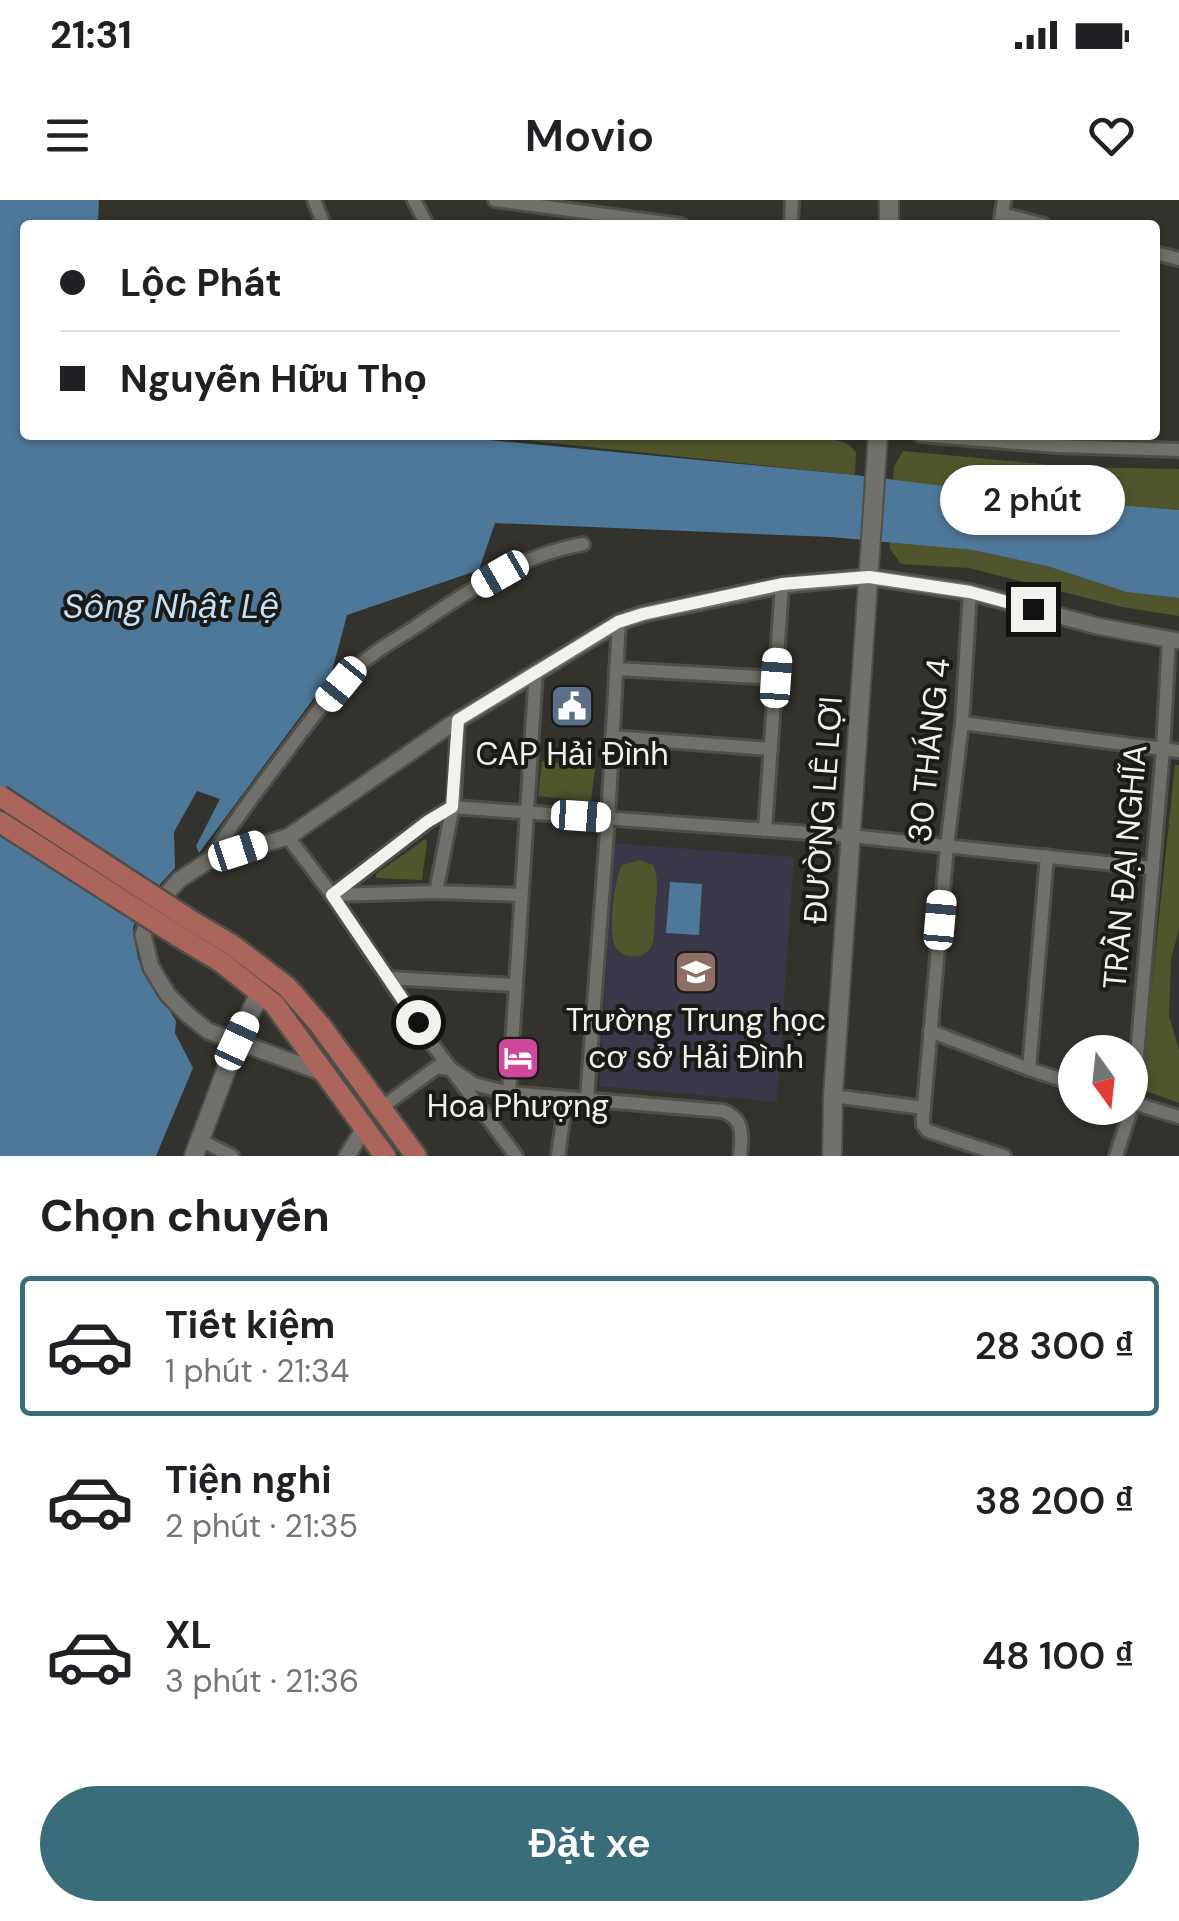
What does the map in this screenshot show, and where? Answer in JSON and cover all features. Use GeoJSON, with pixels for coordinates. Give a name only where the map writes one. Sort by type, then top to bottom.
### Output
{"type":"FeatureCollection","features":[{"type":"Feature","properties":{"kind":"main road","name":"ĐƯỜNG LÊ LỢI"},"geometry":{"type":"LineString","coordinates":[[832,1156],[878,440]]}},
{"type":"Feature","properties":{"kind":"main road"},"geometry":{"type":"LineString","coordinates":[[0,796],[184,928],[260,992],[289,1022],[385,1156]]}},
{"type":"Feature","properties":{"kind":"main road"},"geometry":{"type":"LineString","coordinates":[[0,822],[184,928],[232,945],[287,986],[416,1156]]}},
{"type":"Feature","properties":{"kind":"main road"},"geometry":{"type":"LineString","coordinates":[[198,1148],[237,1041],[260,992]]}},
{"type":"Feature","properties":{"kind":"main road"},"geometry":{"type":"LineString","coordinates":[[364,1126],[381,1108]]}},
{"type":"Feature","properties":{"kind":"street"},"geometry":{"type":"LineString","coordinates":[[495,200],[555,204],[651,220]]}},
{"type":"Feature","properties":{"kind":"street"},"geometry":{"type":"LineString","coordinates":[[1002,213],[1026,220]]}},
{"type":"Feature","properties":{"kind":"street"},"geometry":{"type":"LineString","coordinates":[[1002,440],[1179,450]]}},
{"type":"Feature","properties":{"kind":"street"},"geometry":{"type":"LineString","coordinates":[[211,859],[299,736],[363,662],[450,603],[521,562],[584,544]]}},
{"type":"Feature","properties":{"kind":"street"},"geometry":{"type":"LineString","coordinates":[[326,1074],[208,1031],[188,1016],[168,995],[151,967],[143,935],[150,913],[179,880],[211,859],[288,837],[458,720],[618,622],[782,584],[869,577],[970,592],[1097,626],[1174,640]]}},
{"type":"Feature","properties":{"kind":"street"},"geometry":{"type":"LineString","coordinates":[[765,830],[782,584]]}},
{"type":"Feature","properties":{"kind":"street","name":"30 THÁNG 4"},"geometry":{"type":"LineString","coordinates":[[924,1108],[962,723],[970,592]]}},
{"type":"Feature","properties":{"kind":"street"},"geometry":{"type":"LineString","coordinates":[[587,1099],[618,622]]}},
{"type":"Feature","properties":{"kind":"street","name":"TRẦN ĐẠI NGHĨA"},"geometry":{"type":"LineString","coordinates":[[1138,1035],[1174,640]]}},
{"type":"Feature","properties":{"kind":"street"},"geometry":{"type":"LineString","coordinates":[[616,668],[776,678]]}},
{"type":"Feature","properties":{"kind":"street"},"geometry":{"type":"LineString","coordinates":[[509,1093],[536,671]]}},
{"type":"Feature","properties":{"kind":"street"},"geometry":{"type":"LineString","coordinates":[[436,892],[452,807],[458,720]]}},
{"type":"Feature","properties":{"kind":"street"},"geometry":{"type":"LineString","coordinates":[[962,723],[1179,751]]}},
{"type":"Feature","properties":{"kind":"street"},"geometry":{"type":"LineString","coordinates":[[612,737],[771,749]]}},
{"type":"Feature","properties":{"kind":"street"},"geometry":{"type":"LineString","coordinates":[[332,895],[452,807],[851,836],[1153,868]]}},
{"type":"Feature","properties":{"kind":"street"},"geometry":{"type":"LineString","coordinates":[[288,837],[516,1156]]}},
{"type":"Feature","properties":{"kind":"street"},"geometry":{"type":"LineString","coordinates":[[1030,1069],[1047,856]]}},
{"type":"Feature","properties":{"kind":"street"},"geometry":{"type":"LineString","coordinates":[[332,895],[522,895]]}},
{"type":"Feature","properties":{"kind":"street"},"geometry":{"type":"LineString","coordinates":[[388,978],[516,985]]}},
{"type":"Feature","properties":{"kind":"street"},"geometry":{"type":"LineString","coordinates":[[930,1031],[1058,1078]]}},
{"type":"Feature","properties":{"kind":"street"},"geometry":{"type":"LineString","coordinates":[[381,1108],[437,1067],[453,1070],[474,1084],[509,1093],[723,1111],[739,1122],[740,1156]]}},
{"type":"Feature","properties":{"kind":"street"},"geometry":{"type":"LineString","coordinates":[[833,1096],[924,1108],[923,1126],[928,1131],[1004,1156]]}},
{"type":"Feature","properties":{"kind":"street"},"geometry":{"type":"LineString","coordinates":[[558,1156],[566,1098]]}},
{"type":"Feature","properties":{"kind":"street"},"geometry":{"type":"LineString","coordinates":[[1148,1107],[1179,1117]]}},
{"type":"Feature","properties":{"kind":"street","name":"TRẦN ĐẠI NGHĨA"},"geometry":{"type":"LineString","coordinates":[[1116,1156],[1125,1125]]}},
{"type":"Feature","properties":{"kind":"street"},"geometry":{"type":"LineString","coordinates":[[347,1156],[364,1126]]}},
{"type":"Feature","properties":{"kind":"street"},"geometry":{"type":"LineString","coordinates":[[198,1148],[232,1156]]}},
{"type":"Feature","properties":{"kind":"shaded area","name":"Trường Trung học cơ sở Hải Đình"},"geometry":{"type":"Polygon","coordinates":[[[614,843],[794,857],[777,1102],[599,1086],[614,843]]]}},
{"type":"Feature","properties":{"kind":"green space"},"geometry":{"type":"Polygon","coordinates":[[[529,440],[831,440],[845,443],[856,452],[855,475],[529,440]]]}},
{"type":"Feature","properties":{"kind":"green space"},"geometry":{"type":"Polygon","coordinates":[[[903,451],[1073,467],[1179,469],[1179,510],[893,480],[894,467],[903,451]]]}},
{"type":"Feature","properties":{"kind":"green space"},"geometry":{"type":"Polygon","coordinates":[[[890,542],[972,550],[1047,566],[1126,592],[1179,598],[1179,616],[1122,607],[969,568],[901,564],[890,549],[890,542]]]}},
{"type":"Feature","properties":{"kind":"green space"},"geometry":{"type":"Polygon","coordinates":[[[542,761],[595,767],[591,802],[538,796],[542,761]]]}},
{"type":"Feature","properties":{"kind":"green space"},"geometry":{"type":"Polygon","coordinates":[[[1175,765],[1179,765],[1179,929],[1171,959],[1169,1016],[1179,1050],[1179,1103],[1148,1092],[1147,1035],[1175,765]]]}},
{"type":"Feature","properties":{"kind":"green space"},"geometry":{"type":"Polygon","coordinates":[[[425,839],[422,880],[376,878],[376,874],[425,839]]]}},
{"type":"Feature","properties":{"kind":"green space"},"geometry":{"type":"Polygon","coordinates":[[[640,860],[653,865],[656,876],[654,933],[649,950],[639,956],[627,956],[614,944],[612,916],[622,865],[640,860]]]}},
{"type":"Feature","properties":{"kind":"water","name":"Sông Nhật Lệ"},"geometry":{"type":"Polygon","coordinates":[[[0,200],[99,200],[98,220],[20,220],[20,440],[490,440],[1179,510],[1179,598],[1126,592],[1047,566],[972,550],[831,537],[495,523],[479,570],[347,615],[331,675],[199,853],[196,846],[220,799],[197,791],[174,832],[175,868],[142,904],[133,928],[138,959],[176,1021],[175,1033],[193,1068],[156,1156],[0,1156],[0,200]]]}},
{"type":"Feature","properties":{"kind":"water"},"geometry":{"type":"Polygon","coordinates":[[[670,882],[702,884],[699,935],[666,933],[670,882]]]}},
{"type":"Feature","properties":{"kind":"place","name":"CAP Hải Đình"},"geometry":{"type":"Point","coordinates":[572,706]}},
{"type":"Feature","properties":{"kind":"place","name":"Trường Trung học cơ sở Hải Đình"},"geometry":{"type":"Point","coordinates":[696,972]}},
{"type":"Feature","properties":{"kind":"place","name":"Hoa Phượng"},"geometry":{"type":"Point","coordinates":[518,1058]}},
{"type":"Feature","properties":{"kind":"route"},"geometry":{"type":"LineString","coordinates":[[418,1022],[332,895],[452,807],[458,720],[618,622],[782,584],[869,577],[970,592],[1033,609]]}}]}
